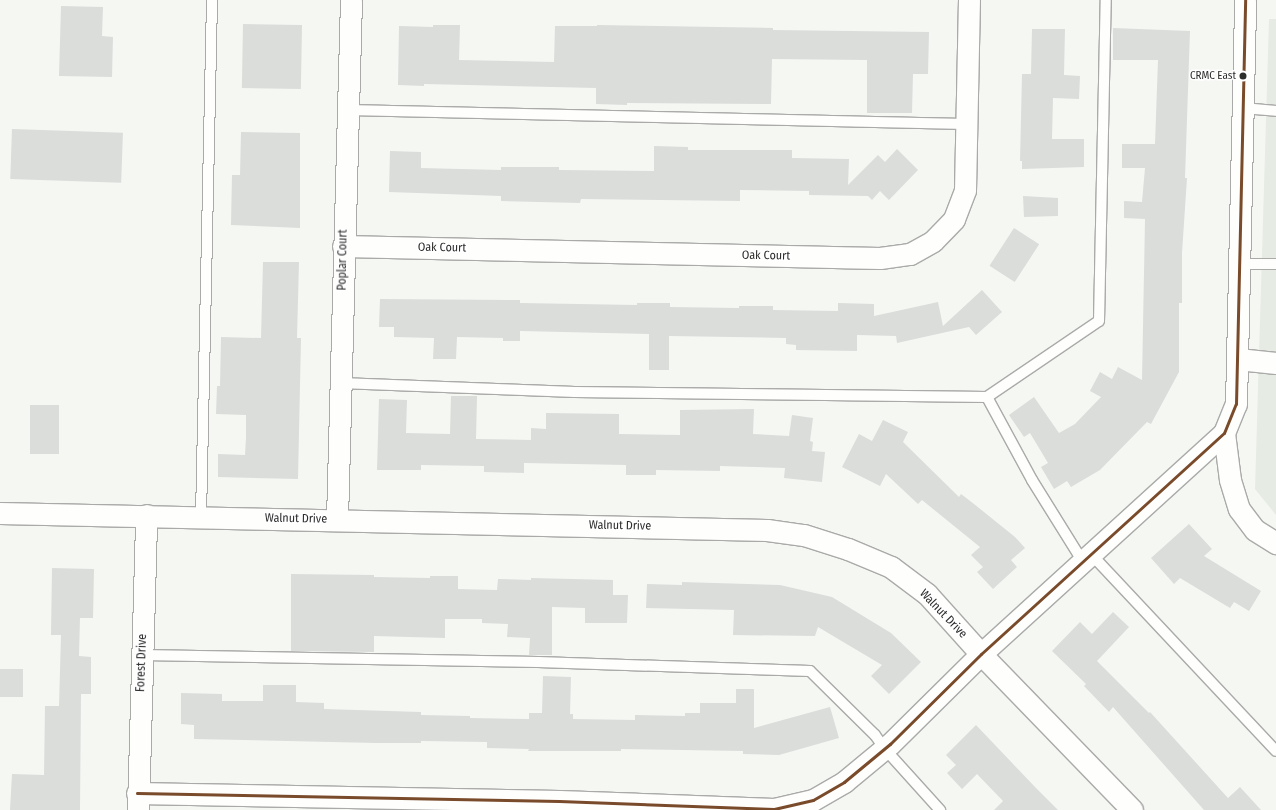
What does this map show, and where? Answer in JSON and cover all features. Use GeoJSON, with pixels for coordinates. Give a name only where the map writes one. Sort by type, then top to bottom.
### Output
{"type":"FeatureCollection","features":[{"type":"Feature","properties":{"kind":"street","name":"Poplar Court"},"geometry":{"type":"LineString","coordinates":[[337,520],[343,246],[351,0]]}},
{"type":"Feature","properties":{"kind":"street","name":"Oak Court"},"geometry":{"type":"LineString","coordinates":[[343,246],[880,258],[910,254],[933,241],[954,219],[965,190],[969,0]]}},
{"type":"Feature","properties":{"kind":"street"},"geometry":{"type":"LineString","coordinates":[[138,801],[774,809],[813,800],[844,782],[884,748],[982,654],[1224,433],[1236,404],[1245,0]]}},
{"type":"Feature","properties":{"kind":"street"},"geometry":{"type":"LineString","coordinates":[[1238,359],[1276,363]]}},
{"type":"Feature","properties":{"kind":"street"},"geometry":{"type":"LineString","coordinates":[[1224,433],[1230,480],[1239,509],[1255,530],[1276,542]]}},
{"type":"Feature","properties":{"kind":"street","name":"Walnut Drive"},"geometry":{"type":"LineString","coordinates":[[0,513],[146,515],[767,530],[804,535],[848,549],[891,567],[927,594],[982,654],[1132,810]]}},
{"type":"Feature","properties":{"kind":"street","name":"Forest Drive"},"geometry":{"type":"LineString","coordinates":[[138,801],[146,515]]}},
{"type":"Feature","properties":{"kind":"lane"},"geometry":{"type":"LineString","coordinates":[[201,517],[212,0]]}},
{"type":"Feature","properties":{"kind":"lane"},"geometry":{"type":"LineString","coordinates":[[340,382],[575,392],[987,397],[1099,321],[1106,0]]}},
{"type":"Feature","properties":{"kind":"lane"},"geometry":{"type":"LineString","coordinates":[[1243,108],[1276,111]]}},
{"type":"Feature","properties":{"kind":"lane"},"geometry":{"type":"LineString","coordinates":[[348,110],[966,124]]}},
{"type":"Feature","properties":{"kind":"lane"},"geometry":{"type":"LineString","coordinates":[[1240,264],[1276,264]]}},
{"type":"Feature","properties":{"kind":"lane"},"geometry":{"type":"LineString","coordinates":[[987,397],[1032,480],[1087,558],[1276,751]]}},
{"type":"Feature","properties":{"kind":"lane"},"geometry":{"type":"LineString","coordinates":[[142,655],[538,662],[810,671],[875,735],[884,748],[940,810]]}},
{"type":"Feature","properties":{"kind":"shaded area"},"geometry":{"type":"Polygon","coordinates":[[[1269,19],[1276,19],[1276,515],[1255,489],[1269,19]]]}},
{"type":"Feature","properties":{"kind":"building"},"geometry":{"type":"Polygon","coordinates":[[[61,6],[103,7],[102,36],[113,37],[112,77],[59,76],[61,6]]]}},
{"type":"Feature","properties":{"kind":"building"},"geometry":{"type":"Polygon","coordinates":[[[243,24],[302,25],[301,89],[242,88],[243,24]]]}},
{"type":"Feature","properties":{"kind":"building"},"geometry":{"type":"Polygon","coordinates":[[[433,25],[460,25],[459,60],[554,62],[555,26],[597,25],[773,28],[773,30],[929,32],[928,74],[913,74],[912,113],[867,113],[867,60],[772,59],[771,104],[596,104],[596,88],[424,84],[424,86],[398,85],[399,26],[433,27],[433,25]]]}},
{"type":"Feature","properties":{"kind":"building"},"geometry":{"type":"Polygon","coordinates":[[[1113,28],[1190,31],[1185,178],[1187,178],[1182,253],[1182,303],[1179,303],[1179,372],[1151,424],[1147,422],[1100,470],[1071,487],[1067,481],[1054,489],[1041,467],[1048,463],[1030,433],[1024,437],[1009,415],[1034,397],[1059,433],[1075,424],[1101,397],[1090,391],[1100,372],[1112,379],[1118,367],[1142,380],[1145,219],[1124,218],[1124,201],[1142,202],[1145,168],[1122,168],[1122,144],[1155,144],[1158,60],[1113,60],[1113,28]]]}},
{"type":"Feature","properties":{"kind":"building"},"geometry":{"type":"Polygon","coordinates":[[[1032,29],[1065,29],[1064,75],[1080,76],[1079,99],[1053,98],[1052,139],[1084,139],[1084,167],[1022,169],[1022,161],[1020,161],[1022,74],[1031,74],[1032,29]]]}},
{"type":"Feature","properties":{"kind":"building"},"geometry":{"type":"Polygon","coordinates":[[[12,129],[123,133],[121,183],[10,179],[12,129]]]}},
{"type":"Feature","properties":{"kind":"building"},"geometry":{"type":"Polygon","coordinates":[[[241,132],[300,133],[300,228],[231,225],[232,175],[240,175],[241,132]]]}},
{"type":"Feature","properties":{"kind":"building"},"geometry":{"type":"Polygon","coordinates":[[[654,146],[688,147],[688,150],[792,150],[792,158],[849,159],[848,185],[878,155],[885,162],[897,149],[918,170],[889,200],[880,191],[872,200],[868,196],[809,195],[809,191],[740,190],[740,201],[581,199],[580,203],[501,201],[501,196],[389,192],[390,151],[421,152],[421,168],[501,170],[501,167],[559,167],[559,170],[654,171],[654,146]]]}},
{"type":"Feature","properties":{"kind":"building"},"geometry":{"type":"Polygon","coordinates":[[[1023,196],[1058,198],[1058,216],[1024,217],[1023,196]]]}},
{"type":"Feature","properties":{"kind":"building"},"geometry":{"type":"Polygon","coordinates":[[[1014,228],[1039,244],[1015,282],[989,266],[1014,228]]]}},
{"type":"Feature","properties":{"kind":"building"},"geometry":{"type":"Polygon","coordinates":[[[263,262],[299,262],[297,338],[301,338],[298,479],[218,477],[218,454],[245,455],[246,438],[246,415],[216,414],[217,386],[220,386],[221,337],[261,338],[263,262]]]}},
{"type":"Feature","properties":{"kind":"building"},"geometry":{"type":"Polygon","coordinates":[[[982,290],[1002,312],[976,335],[969,327],[897,343],[896,336],[857,335],[857,351],[796,350],[796,345],[786,344],[786,338],[669,336],[669,370],[649,370],[649,334],[520,331],[520,341],[503,341],[503,338],[457,337],[456,359],[433,359],[434,338],[394,337],[394,327],[379,327],[380,299],[520,300],[520,303],[637,305],[637,303],[670,303],[670,307],[739,308],[739,306],[773,306],[773,310],[838,311],[838,303],[874,304],[874,316],[938,302],[943,326],[982,290]]]}},
{"type":"Feature","properties":{"kind":"building"},"geometry":{"type":"Polygon","coordinates":[[[451,396],[477,396],[476,439],[531,440],[531,428],[546,429],[546,413],[619,414],[619,434],[680,435],[680,410],[754,409],[753,434],[789,436],[792,415],[813,418],[810,441],[813,442],[812,451],[825,452],[822,482],[784,478],[785,468],[720,466],[720,471],[656,470],[656,475],[626,475],[626,465],[524,463],[524,473],[484,472],[484,466],[421,465],[421,470],[377,470],[379,399],[407,400],[406,433],[450,434],[451,396]]]}},
{"type":"Feature","properties":{"kind":"building"},"geometry":{"type":"Polygon","coordinates":[[[30,405],[59,405],[59,454],[30,454],[30,405]]]}},
{"type":"Feature","properties":{"kind":"building"},"geometry":{"type":"Polygon","coordinates":[[[883,420],[908,432],[903,442],[959,497],[961,494],[974,504],[1015,537],[1025,548],[1011,560],[1017,567],[993,589],[977,572],[983,567],[971,555],[980,547],[922,500],[918,504],[886,474],[880,486],[842,467],[859,434],[872,441],[883,420]]]}},
{"type":"Feature","properties":{"kind":"building"},"geometry":{"type":"Polygon","coordinates":[[[1189,524],[1212,549],[1204,556],[1261,591],[1249,611],[1234,602],[1230,608],[1180,578],[1174,584],[1151,558],[1189,524]]]}},
{"type":"Feature","properties":{"kind":"building"},"geometry":{"type":"Polygon","coordinates":[[[52,568],[94,569],[93,618],[80,618],[79,656],[91,657],[91,694],[81,694],[80,810],[10,810],[12,774],[44,775],[45,706],[59,706],[61,635],[51,635],[52,568]]]}},
{"type":"Feature","properties":{"kind":"building"},"geometry":{"type":"Polygon","coordinates":[[[291,574],[374,575],[374,577],[430,578],[430,576],[458,576],[458,589],[497,590],[498,579],[531,580],[531,578],[613,580],[613,595],[628,595],[627,623],[585,623],[585,608],[552,607],[552,655],[529,655],[530,638],[507,637],[508,624],[482,623],[482,619],[445,619],[445,638],[374,636],[374,652],[291,651],[291,574]]]}},
{"type":"Feature","properties":{"kind":"building"},"geometry":{"type":"Polygon","coordinates":[[[682,582],[780,585],[832,597],[891,633],[921,662],[889,694],[871,676],[882,665],[818,627],[815,636],[733,635],[734,610],[646,608],[647,584],[682,585],[682,582]]]}},
{"type":"Feature","properties":{"kind":"building"},"geometry":{"type":"Polygon","coordinates":[[[1113,612],[1129,627],[1097,661],[1149,713],[1150,712],[1228,798],[1240,787],[1261,810],[1204,810],[1113,707],[1109,712],[1084,686],[1086,684],[1052,651],[1080,622],[1092,634],[1113,612]]]}},
{"type":"Feature","properties":{"kind":"building"},"geometry":{"type":"Polygon","coordinates":[[[0,669],[23,669],[23,697],[0,697],[0,669]]]}},
{"type":"Feature","properties":{"kind":"building"},"geometry":{"type":"Polygon","coordinates":[[[543,676],[571,677],[570,714],[573,714],[573,719],[635,720],[635,715],[685,716],[685,713],[700,713],[700,703],[736,703],[736,689],[754,689],[754,728],[830,707],[839,738],[779,755],[743,754],[743,751],[621,749],[621,751],[528,751],[529,749],[487,748],[487,742],[421,741],[421,743],[376,743],[194,739],[194,725],[181,724],[181,693],[222,694],[222,701],[263,701],[263,685],[296,685],[296,702],[324,703],[324,709],[421,712],[421,715],[470,716],[470,718],[529,719],[529,713],[542,713],[543,676]]]}},
{"type":"Feature","properties":{"kind":"building"},"geometry":{"type":"Polygon","coordinates":[[[976,725],[1058,810],[994,810],[1003,801],[977,774],[962,789],[947,773],[956,765],[946,755],[976,725]]]}},
{"type":"Feature","properties":{"kind":"transit line"},"geometry":{"type":"LineString","coordinates":[[137,793],[559,801],[774,809],[813,800],[844,782],[890,744],[981,654],[1224,433],[1236,404],[1245,0]]}},
{"type":"Feature","properties":{"kind":"place","name":"CRMC East"},"geometry":{"type":"Point","coordinates":[1243,76]}}]}
